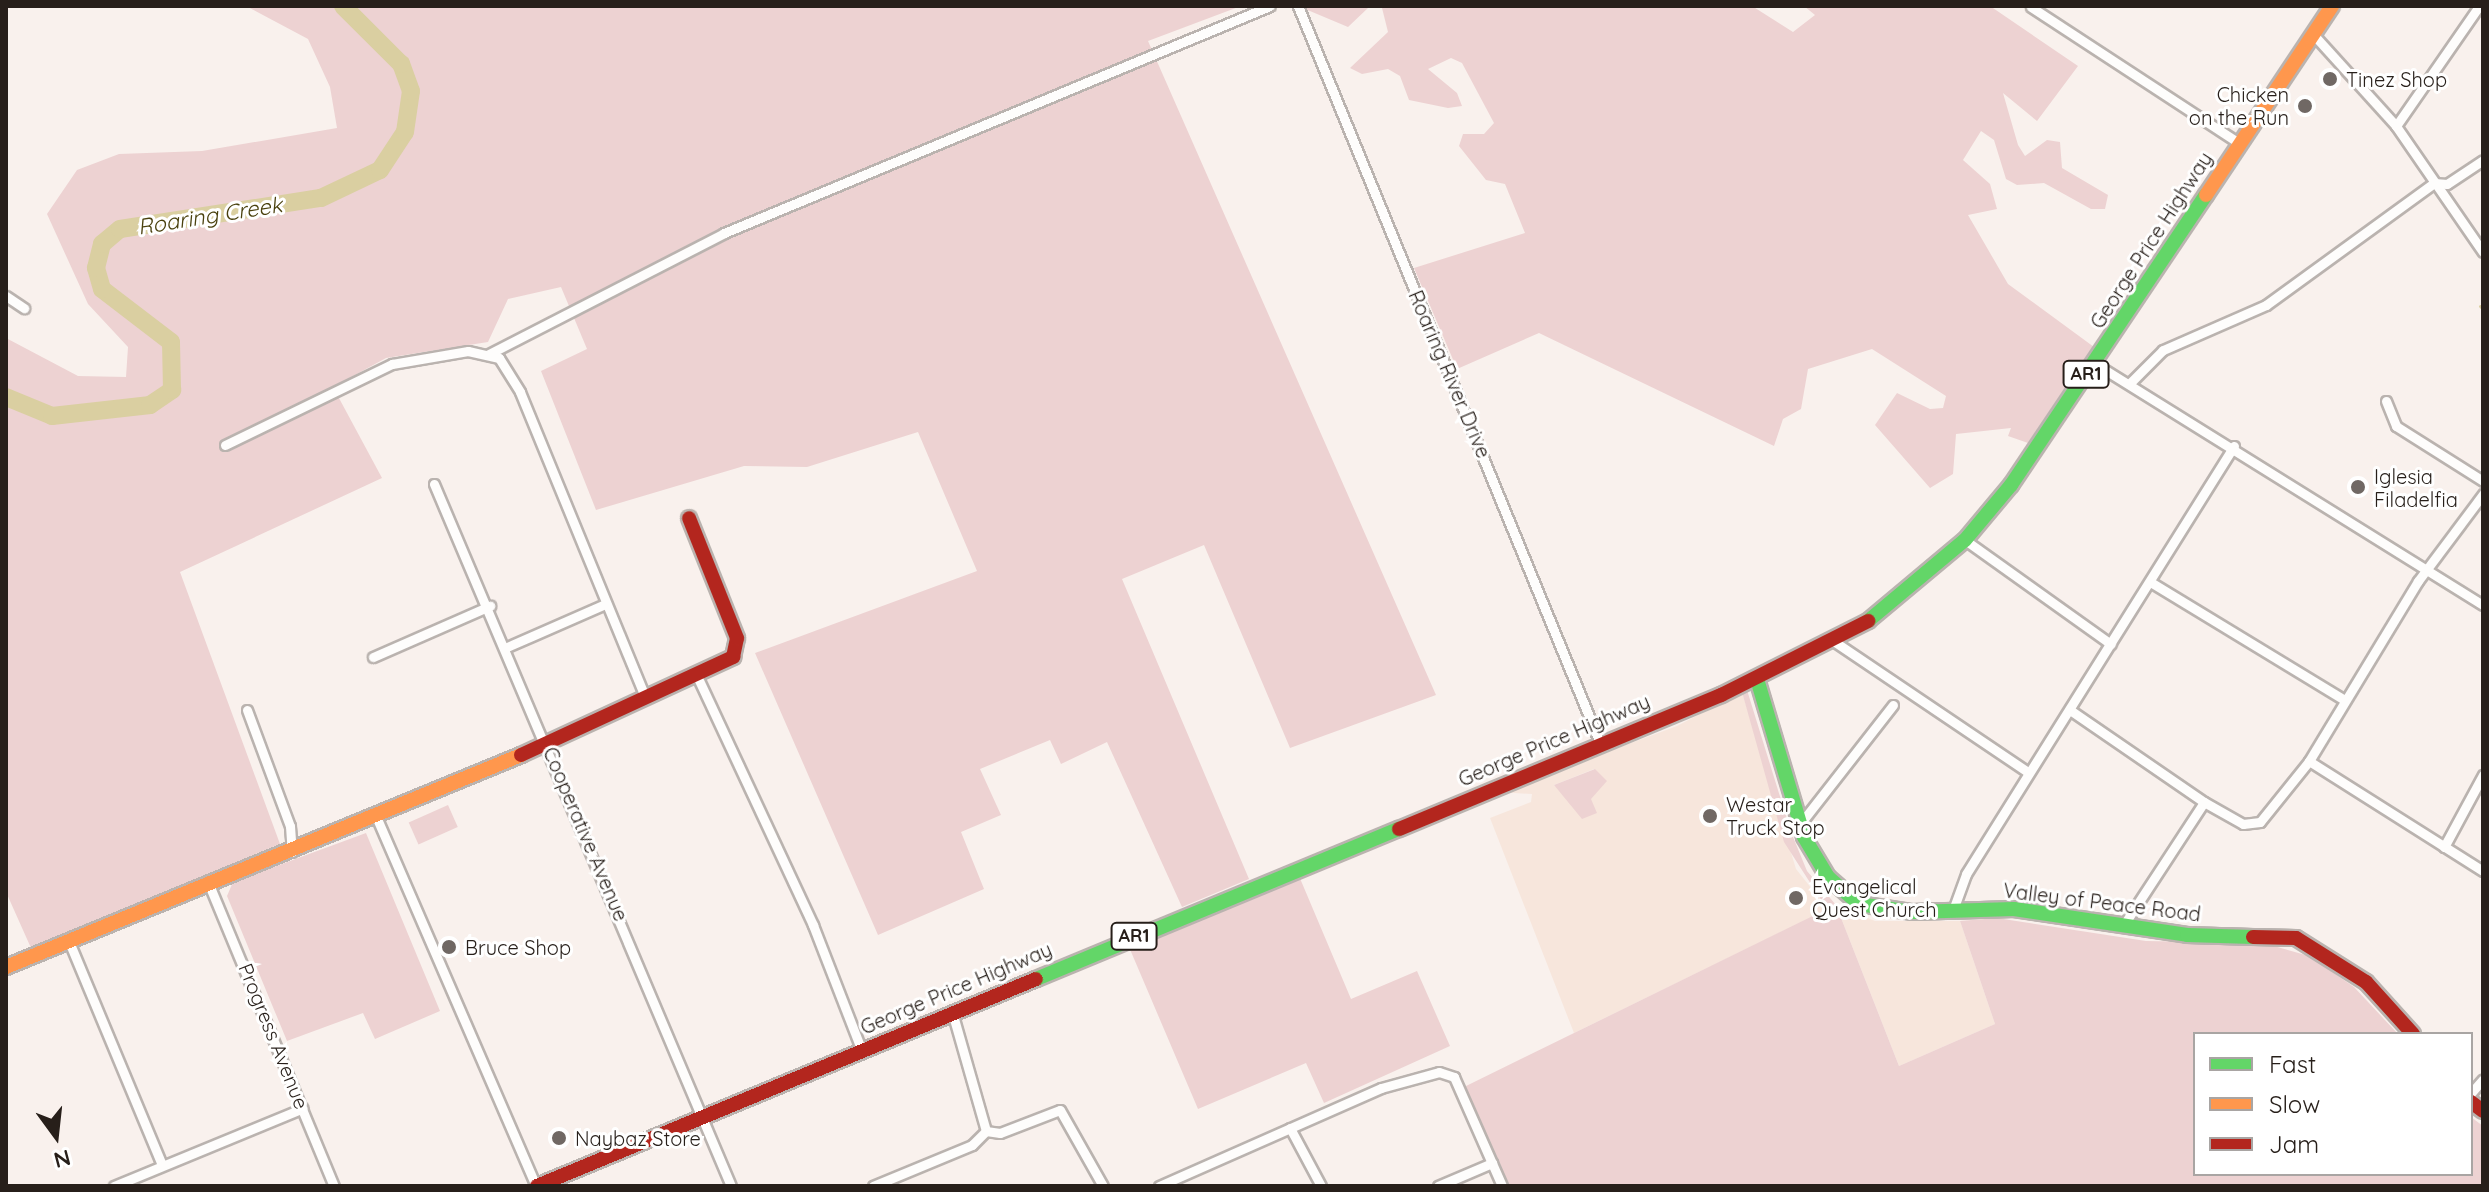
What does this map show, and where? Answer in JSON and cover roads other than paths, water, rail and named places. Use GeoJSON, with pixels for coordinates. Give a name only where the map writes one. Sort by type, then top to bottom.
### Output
{"type":"FeatureCollection","features":[{"type":"Feature","properties":{"kind":"main road","name":"George Price Highway"},"geometry":{"type":"LineString","coordinates":[[536,1186],[1757,679],[1835,642],[1900,599],[1965,540],[2094,363],[2332,6]]}},
{"type":"Feature","properties":{"kind":"main road"},"geometry":{"type":"LineString","coordinates":[[6,967],[210,887],[375,814],[548,746],[645,697],[697,676],[738,647],[689,518]]}},
{"type":"Feature","properties":{"kind":"main road","name":"Valley of Peace Road"},"geometry":{"type":"LineString","coordinates":[[1757,679],[1800,824],[1828,877],[1859,904],[1953,910],[2014,909],[2123,926],[2296,938],[2366,982],[2411,1032]]}},
{"type":"Feature","properties":{"kind":"street"},"geometry":{"type":"LineString","coordinates":[[225,445],[392,364],[489,354],[724,233],[1270,6]]}},
{"type":"Feature","properties":{"kind":"street","name":"Roaring River Drive"},"geometry":{"type":"LineString","coordinates":[[1298,6],[1600,743]]}},
{"type":"Feature","properties":{"kind":"street"},"geometry":{"type":"LineString","coordinates":[[2396,126],[2479,6]]}},
{"type":"Feature","properties":{"kind":"street"},"geometry":{"type":"LineString","coordinates":[[2031,7],[2239,143]]}},
{"type":"Feature","properties":{"kind":"street"},"geometry":{"type":"LineString","coordinates":[[2313,34],[2396,126],[2483,252]]}},
{"type":"Feature","properties":{"kind":"street"},"geometry":{"type":"LineString","coordinates":[[2131,382],[2163,350],[2266,305],[2434,183],[2447,184],[2483,160]]}},
{"type":"Feature","properties":{"kind":"street"},"geometry":{"type":"LineString","coordinates":[[6,296],[24,308]]}},
{"type":"Feature","properties":{"kind":"street"},"geometry":{"type":"LineString","coordinates":[[489,354],[520,392],[603,605],[645,697]]}},
{"type":"Feature","properties":{"kind":"street"},"geometry":{"type":"LineString","coordinates":[[2094,363],[2131,382],[2234,446],[2483,605]]}},
{"type":"Feature","properties":{"kind":"street"},"geometry":{"type":"LineString","coordinates":[[2386,401],[2396,426],[2483,481]]}},
{"type":"Feature","properties":{"kind":"street"},"geometry":{"type":"LineString","coordinates":[[1953,910],[2028,772],[2152,583],[2234,446]]}},
{"type":"Feature","properties":{"kind":"street","name":"Cooperative Avenue"},"geometry":{"type":"LineString","coordinates":[[434,484],[490,606],[731,1186]]}},
{"type":"Feature","properties":{"kind":"street"},"geometry":{"type":"LineString","coordinates":[[2070,710],[2204,802],[2253,826],[2309,761],[2343,699],[2483,494]]}},
{"type":"Feature","properties":{"kind":"street"},"geometry":{"type":"LineString","coordinates":[[1965,540],[2111,644]]}},
{"type":"Feature","properties":{"kind":"street"},"geometry":{"type":"LineString","coordinates":[[2152,583],[2343,699]]}},
{"type":"Feature","properties":{"kind":"street"},"geometry":{"type":"LineString","coordinates":[[507,647],[603,605]]}},
{"type":"Feature","properties":{"kind":"street"},"geometry":{"type":"LineString","coordinates":[[373,657],[490,606]]}},
{"type":"Feature","properties":{"kind":"street"},"geometry":{"type":"LineString","coordinates":[[1835,642],[2028,772]]}},
{"type":"Feature","properties":{"kind":"street"},"geometry":{"type":"LineString","coordinates":[[697,676],[813,925],[861,1049]]}},
{"type":"Feature","properties":{"kind":"street"},"geometry":{"type":"LineString","coordinates":[[1800,824],[1893,705]]}},
{"type":"Feature","properties":{"kind":"street"},"geometry":{"type":"LineString","coordinates":[[247,710],[292,852]]}},
{"type":"Feature","properties":{"kind":"street"},"geometry":{"type":"LineString","coordinates":[[2309,761],[2483,871]]}},
{"type":"Feature","properties":{"kind":"street"},"geometry":{"type":"LineString","coordinates":[[2444,847],[2483,775]]}},
{"type":"Feature","properties":{"kind":"street"},"geometry":{"type":"LineString","coordinates":[[2123,926],[2204,802]]}},
{"type":"Feature","properties":{"kind":"street"},"geometry":{"type":"LineString","coordinates":[[375,814],[536,1186]]}},
{"type":"Feature","properties":{"kind":"street","name":"Progress Avenue"},"geometry":{"type":"LineString","coordinates":[[210,887],[334,1186]]}},
{"type":"Feature","properties":{"kind":"street"},"geometry":{"type":"LineString","coordinates":[[70,944],[162,1165]]}},
{"type":"Feature","properties":{"kind":"street"},"geometry":{"type":"LineString","coordinates":[[952,1011],[986,1131]]}},
{"type":"Feature","properties":{"kind":"street"},"geometry":{"type":"LineString","coordinates":[[1159,1186],[1381,1088],[1439,1072],[1454,1077],[1502,1186]]}},
{"type":"Feature","properties":{"kind":"street"},"geometry":{"type":"LineString","coordinates":[[114,1186],[303,1108]]}},
{"type":"Feature","properties":{"kind":"street"},"geometry":{"type":"LineString","coordinates":[[986,1131],[1000,1133],[1060,1110],[1103,1186]]}},
{"type":"Feature","properties":{"kind":"street"},"geometry":{"type":"LineString","coordinates":[[1290,1128],[1321,1186]]}},
{"type":"Feature","properties":{"kind":"street"},"geometry":{"type":"LineString","coordinates":[[873,1186],[972,1145],[986,1131]]}},
{"type":"Feature","properties":{"kind":"street"},"geometry":{"type":"LineString","coordinates":[[1438,1186],[1492,1163]]}},
{"type":"Feature","properties":{"kind":"waterway","name":"Roaring Creek"},"geometry":{"type":"LineString","coordinates":[[6,397],[52,416],[150,405],[172,390],[171,342],[102,289],[96,268],[102,244],[120,229],[321,198],[380,170],[405,132],[411,91],[401,64],[343,6]]}},
{"type":"Feature","properties":{"kind":"waterway"},"geometry":{"type":"LineString","coordinates":[[2480,306],[2483,309]]}},
{"type":"Feature","properties":{"kind":"place","name":"Tinez Shop"},"geometry":{"type":"Point","coordinates":[2330,79]}},
{"type":"Feature","properties":{"kind":"place","name":"Chicken on the Run"},"geometry":{"type":"Point","coordinates":[2305,106]}},
{"type":"Feature","properties":{"kind":"place","name":"Iglesia Filadelfia"},"geometry":{"type":"Point","coordinates":[2358,487]}},
{"type":"Feature","properties":{"kind":"place","name":"Westar Truck Stop"},"geometry":{"type":"Point","coordinates":[1710,816]}},
{"type":"Feature","properties":{"kind":"place","name":"Evangelical Quest Church"},"geometry":{"type":"Point","coordinates":[1796,898]}},
{"type":"Feature","properties":{"kind":"place","name":"Bruce Shop"},"geometry":{"type":"Point","coordinates":[449,947]}},
{"type":"Feature","properties":{"kind":"place","name":"Naybaz Store"},"geometry":{"type":"Point","coordinates":[559,1138]}}]}
